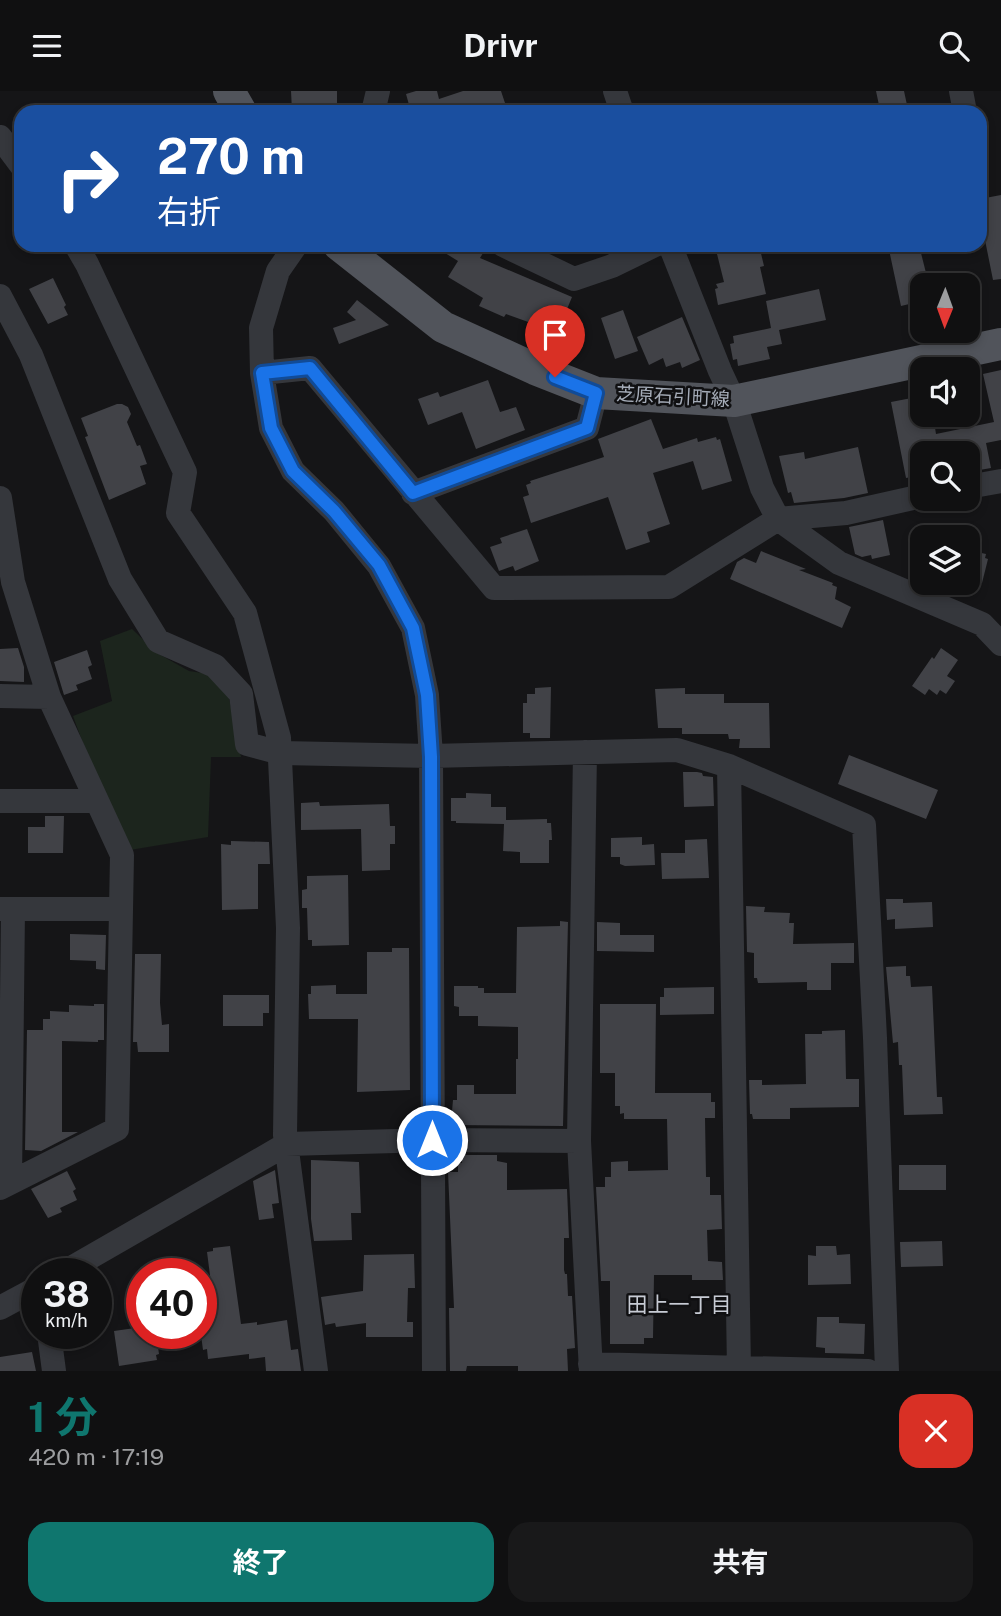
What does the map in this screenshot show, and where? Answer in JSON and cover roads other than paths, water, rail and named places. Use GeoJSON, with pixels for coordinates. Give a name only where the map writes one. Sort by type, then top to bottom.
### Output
{"type":"FeatureCollection","features":[{"type":"Feature","properties":{"kind":"main road","name":"芝原石引町線"},"geometry":{"type":"LineString","coordinates":[[348,252],[443,327],[535,369],[596,393],[734,401],[1001,344]]}},
{"type":"Feature","properties":{"kind":"street"},"geometry":{"type":"LineString","coordinates":[[0,137],[14,156]]}},
{"type":"Feature","properties":{"kind":"street"},"geometry":{"type":"LineString","coordinates":[[80,252],[185,472],[178,513],[245,613],[279,738],[288,928],[285,1135],[316,1371]]}},
{"type":"Feature","properties":{"kind":"street"},"geometry":{"type":"LineString","coordinates":[[291,252],[278,271],[261,328],[262,373],[271,428],[293,471],[334,511],[379,565],[413,628],[427,695],[431,757],[434,1371]]}},
{"type":"Feature","properties":{"kind":"street"},"geometry":{"type":"LineString","coordinates":[[518,252],[574,279],[612,266],[641,252]]}},
{"type":"Feature","properties":{"kind":"street"},"geometry":{"type":"LineString","coordinates":[[673,252],[734,401],[762,488],[778,519],[839,563],[982,624],[1001,644]]}},
{"type":"Feature","properties":{"kind":"street"},"geometry":{"type":"LineString","coordinates":[[0,296],[31,355],[120,579],[158,641],[215,666],[241,694],[247,744],[281,753],[431,757],[677,750],[729,766],[864,825],[887,1371]]}},
{"type":"Feature","properties":{"kind":"street"},"geometry":{"type":"LineString","coordinates":[[262,373],[310,368],[494,588],[669,587],[778,519],[846,513],[910,499]]}},
{"type":"Feature","properties":{"kind":"street"},"geometry":{"type":"LineString","coordinates":[[413,493],[587,428],[596,393]]}},
{"type":"Feature","properties":{"kind":"street"},"geometry":{"type":"LineString","coordinates":[[980,485],[1001,481]]}},
{"type":"Feature","properties":{"kind":"street"},"geometry":{"type":"LineString","coordinates":[[0,498],[7,584],[49,697],[122,855],[117,1129],[5,1185],[7,909],[120,909]]}},
{"type":"Feature","properties":{"kind":"street"},"geometry":{"type":"LineString","coordinates":[[0,696],[49,697]]}},
{"type":"Feature","properties":{"kind":"street"},"geometry":{"type":"LineString","coordinates":[[585,752],[579,1141],[590,1367],[868,1371]]}},
{"type":"Feature","properties":{"kind":"street"},"geometry":{"type":"LineString","coordinates":[[729,766],[739,1369]]}},
{"type":"Feature","properties":{"kind":"street"},"geometry":{"type":"LineString","coordinates":[[0,801],[97,801]]}},
{"type":"Feature","properties":{"kind":"street"},"geometry":{"type":"LineString","coordinates":[[89,1258],[287,1144],[432,1140],[579,1141]]}},
{"type":"Feature","properties":{"kind":"street"},"geometry":{"type":"LineString","coordinates":[[0,1308],[21,1297]]}},
{"type":"Feature","properties":{"kind":"street"},"geometry":{"type":"LineString","coordinates":[[51,1349],[54,1371]]}},
{"type":"Feature","properties":{"kind":"district","name":"田上一丁目"},"geometry":{"type":"Point","coordinates":[679,1304]}}]}
